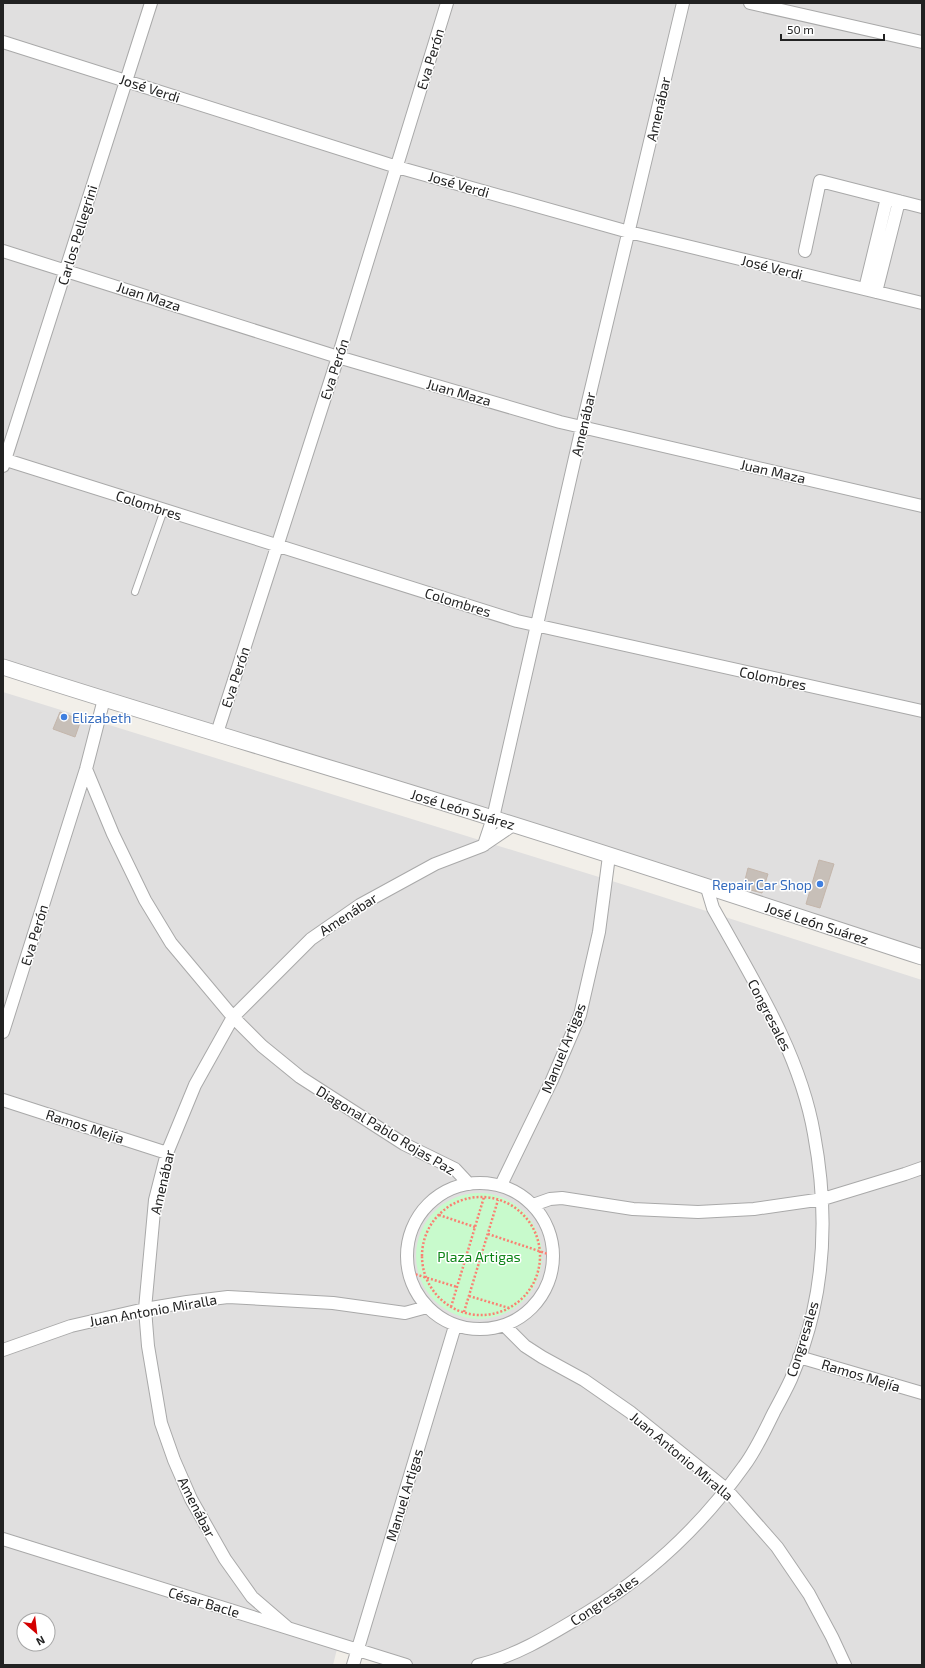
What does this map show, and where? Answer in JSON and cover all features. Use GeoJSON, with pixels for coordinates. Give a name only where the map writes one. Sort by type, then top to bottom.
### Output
{"type":"FeatureCollection","features":[{"type":"Feature","properties":{"kind":"street","name":"Carlos Pellegrini"},"geometry":{"type":"LineString","coordinates":[[4,461],[67,270],[151,3]]}},
{"type":"Feature","properties":{"kind":"street","name":"Eva Perón"},"geometry":{"type":"LineString","coordinates":[[217,733],[338,357],[447,3]]}},
{"type":"Feature","properties":{"kind":"street","name":"Amenábar"},"geometry":{"type":"LineString","coordinates":[[484,845],[492,818],[582,427],[683,3]]}},
{"type":"Feature","properties":{"kind":"street"},"geometry":{"type":"LineString","coordinates":[[750,3],[922,42]]}},
{"type":"Feature","properties":{"kind":"street","name":"José Verdi"},"geometry":{"type":"LineString","coordinates":[[3,42],[397,167],[629,232],[922,303]]}},
{"type":"Feature","properties":{"kind":"street"},"geometry":{"type":"LineString","coordinates":[[805,251],[820,181],[922,207]]}},
{"type":"Feature","properties":{"kind":"street"},"geometry":{"type":"LineString","coordinates":[[871,290],[887,198]]}},
{"type":"Feature","properties":{"kind":"street"},"geometry":{"type":"LineString","coordinates":[[871,290],[899,201]]}},
{"type":"Feature","properties":{"kind":"street","name":"Juan Maza"},"geometry":{"type":"LineString","coordinates":[[3,251],[338,357],[544,418],[922,506]]}},
{"type":"Feature","properties":{"kind":"street","name":"Colombres"},"geometry":{"type":"LineString","coordinates":[[4,461],[537,626],[922,711]]}},
{"type":"Feature","properties":{"kind":"street","name":"José León Suárez"},"geometry":{"type":"LineString","coordinates":[[3,667],[513,824],[922,957]]}},
{"type":"Feature","properties":{"kind":"street","name":"Eva Perón"},"geometry":{"type":"LineString","coordinates":[[3,1032],[86,769],[104,699]]}},
{"type":"Feature","properties":{"kind":"street","name":"Diagonal Pablo Rojas Paz"},"geometry":{"type":"LineString","coordinates":[[86,769],[113,834],[145,900],[171,943],[233,1017],[262,1046],[300,1077],[404,1144],[455,1169],[469,1184]]}},
{"type":"Feature","properties":{"kind":"street","name":"Amenábar"},"geometry":{"type":"LineString","coordinates":[[288,1628],[252,1597],[225,1559],[188,1492],[174,1460],[161,1423],[154,1390],[145,1309],[155,1200],[167,1153],[195,1085],[233,1017],[311,939],[360,905],[435,864],[484,845],[513,824]]}},
{"type":"Feature","properties":{"kind":"street","name":"Manuel Artigas"},"geometry":{"type":"LineString","coordinates":[[501,1185],[552,1080],[580,1014],[599,932],[609,856]]}},
{"type":"Feature","properties":{"kind":"street","name":"Congresales"},"geometry":{"type":"LineString","coordinates":[[478,1665],[521,1650],[616,1595],[657,1562],[702,1520],[746,1464],[791,1379],[813,1311],[821,1256],[823,1199],[814,1135],[807,1100],[793,1061],[755,985],[713,908],[707,888]]}},
{"type":"Feature","properties":{"kind":"street","name":"Ramos Mejía"},"geometry":{"type":"LineString","coordinates":[[3,1100],[167,1153]]}},
{"type":"Feature","properties":{"kind":"street"},"geometry":{"type":"LineString","coordinates":[[533,1204],[562,1198],[633,1209],[698,1212],[754,1209],[823,1199],[922,1168]]}},
{"type":"Feature","properties":{"kind":"street"},"geometry":{"type":"LineString","coordinates":[[485,1183],[501,1185],[524,1196],[533,1204],[544,1220],[552,1237],[554,1256],[551,1278],[541,1299],[525,1315],[505,1326],[480,1330],[455,1326],[440,1318],[427,1307],[415,1291],[408,1272],[406,1252],[410,1232],[419,1215],[433,1200],[450,1189],[469,1184],[485,1183]]}},
{"type":"Feature","properties":{"kind":"street","name":"Juan Antonio Miralla"},"geometry":{"type":"LineString","coordinates":[[3,1350],[71,1326],[145,1309],[228,1297],[333,1303],[406,1313],[427,1307]]}},
{"type":"Feature","properties":{"kind":"street","name":"Manuel Artigas"},"geometry":{"type":"LineString","coordinates":[[353,1665],[455,1326]]}},
{"type":"Feature","properties":{"kind":"street","name":"Juan Antonio Miralla"},"geometry":{"type":"LineString","coordinates":[[505,1326],[525,1346],[584,1380],[630,1412],[726,1489],[777,1547],[809,1594],[845,1665]]}},
{"type":"Feature","properties":{"kind":"street","name":"Ramos Mejía"},"geometry":{"type":"LineString","coordinates":[[799,1357],[922,1393]]}},
{"type":"Feature","properties":{"kind":"street","name":"César Bacle"},"geometry":{"type":"LineString","coordinates":[[3,1539],[406,1665]]}},
{"type":"Feature","properties":{"kind":"lane"},"geometry":{"type":"LineString","coordinates":[[135,592],[164,510]]}},
{"type":"Feature","properties":{"kind":"path"},"geometry":{"type":"LineString","coordinates":[[451,1307],[484,1197]]}},
{"type":"Feature","properties":{"kind":"path"},"geometry":{"type":"LineString","coordinates":[[484,1197],[498,1200],[505,1202],[521,1212],[532,1227],[539,1244],[540,1263],[534,1282],[524,1297],[509,1308],[491,1315],[472,1315],[451,1307],[436,1296],[425,1276],[421,1259],[424,1239],[433,1221],[448,1207],[466,1199],[484,1197]]}},
{"type":"Feature","properties":{"kind":"path"},"geometry":{"type":"LineString","coordinates":[[464,1312],[498,1200]]}},
{"type":"Feature","properties":{"kind":"path"},"geometry":{"type":"LineString","coordinates":[[439,1215],[475,1227]]}},
{"type":"Feature","properties":{"kind":"path"},"geometry":{"type":"LineString","coordinates":[[488,1234],[554,1256]]}},
{"type":"Feature","properties":{"kind":"path"},"geometry":{"type":"LineString","coordinates":[[408,1272],[457,1287]]}},
{"type":"Feature","properties":{"kind":"path"},"geometry":{"type":"LineString","coordinates":[[469,1296],[509,1308]]}},
{"type":"Feature","properties":{"kind":"shaded area"},"geometry":{"type":"Polygon","coordinates":[[[3,3],[922,3],[922,957],[3,667],[3,3]]]}},
{"type":"Feature","properties":{"kind":"shaded area"},"geometry":{"type":"Polygon","coordinates":[[[3,692],[644,891],[922,980],[922,1665],[394,1665],[337,1649],[333,1665],[3,1665],[3,692]]]}},
{"type":"Feature","properties":{"kind":"green space","name":"Plaza Artigas"},"geometry":{"type":"Polygon","coordinates":[[[473,1193],[485,1193],[503,1197],[524,1211],[538,1232],[542,1256],[538,1280],[524,1301],[503,1315],[485,1319],[473,1319],[455,1315],[434,1301],[420,1280],[416,1262],[416,1250],[420,1232],[434,1211],[455,1197],[473,1193]]]}},
{"type":"Feature","properties":{"kind":"building"},"geometry":{"type":"Polygon","coordinates":[[[60,712],[81,720],[75,737],[53,729],[60,712]]]}},
{"type":"Feature","properties":{"kind":"building","name":"Repair Car Shop"},"geometry":{"type":"Polygon","coordinates":[[[819,860],[834,864],[820,908],[806,904],[819,860]]]}},
{"type":"Feature","properties":{"kind":"building"},"geometry":{"type":"Polygon","coordinates":[[[748,868],[768,874],[762,893],[743,888],[748,868]]]}},
{"type":"Feature","properties":{"kind":"place","name":"Elizabeth"},"geometry":{"type":"Point","coordinates":[64,717]}},
{"type":"Feature","properties":{"kind":"place","name":"Repair Car Shop"},"geometry":{"type":"Point","coordinates":[820,884]}}]}
